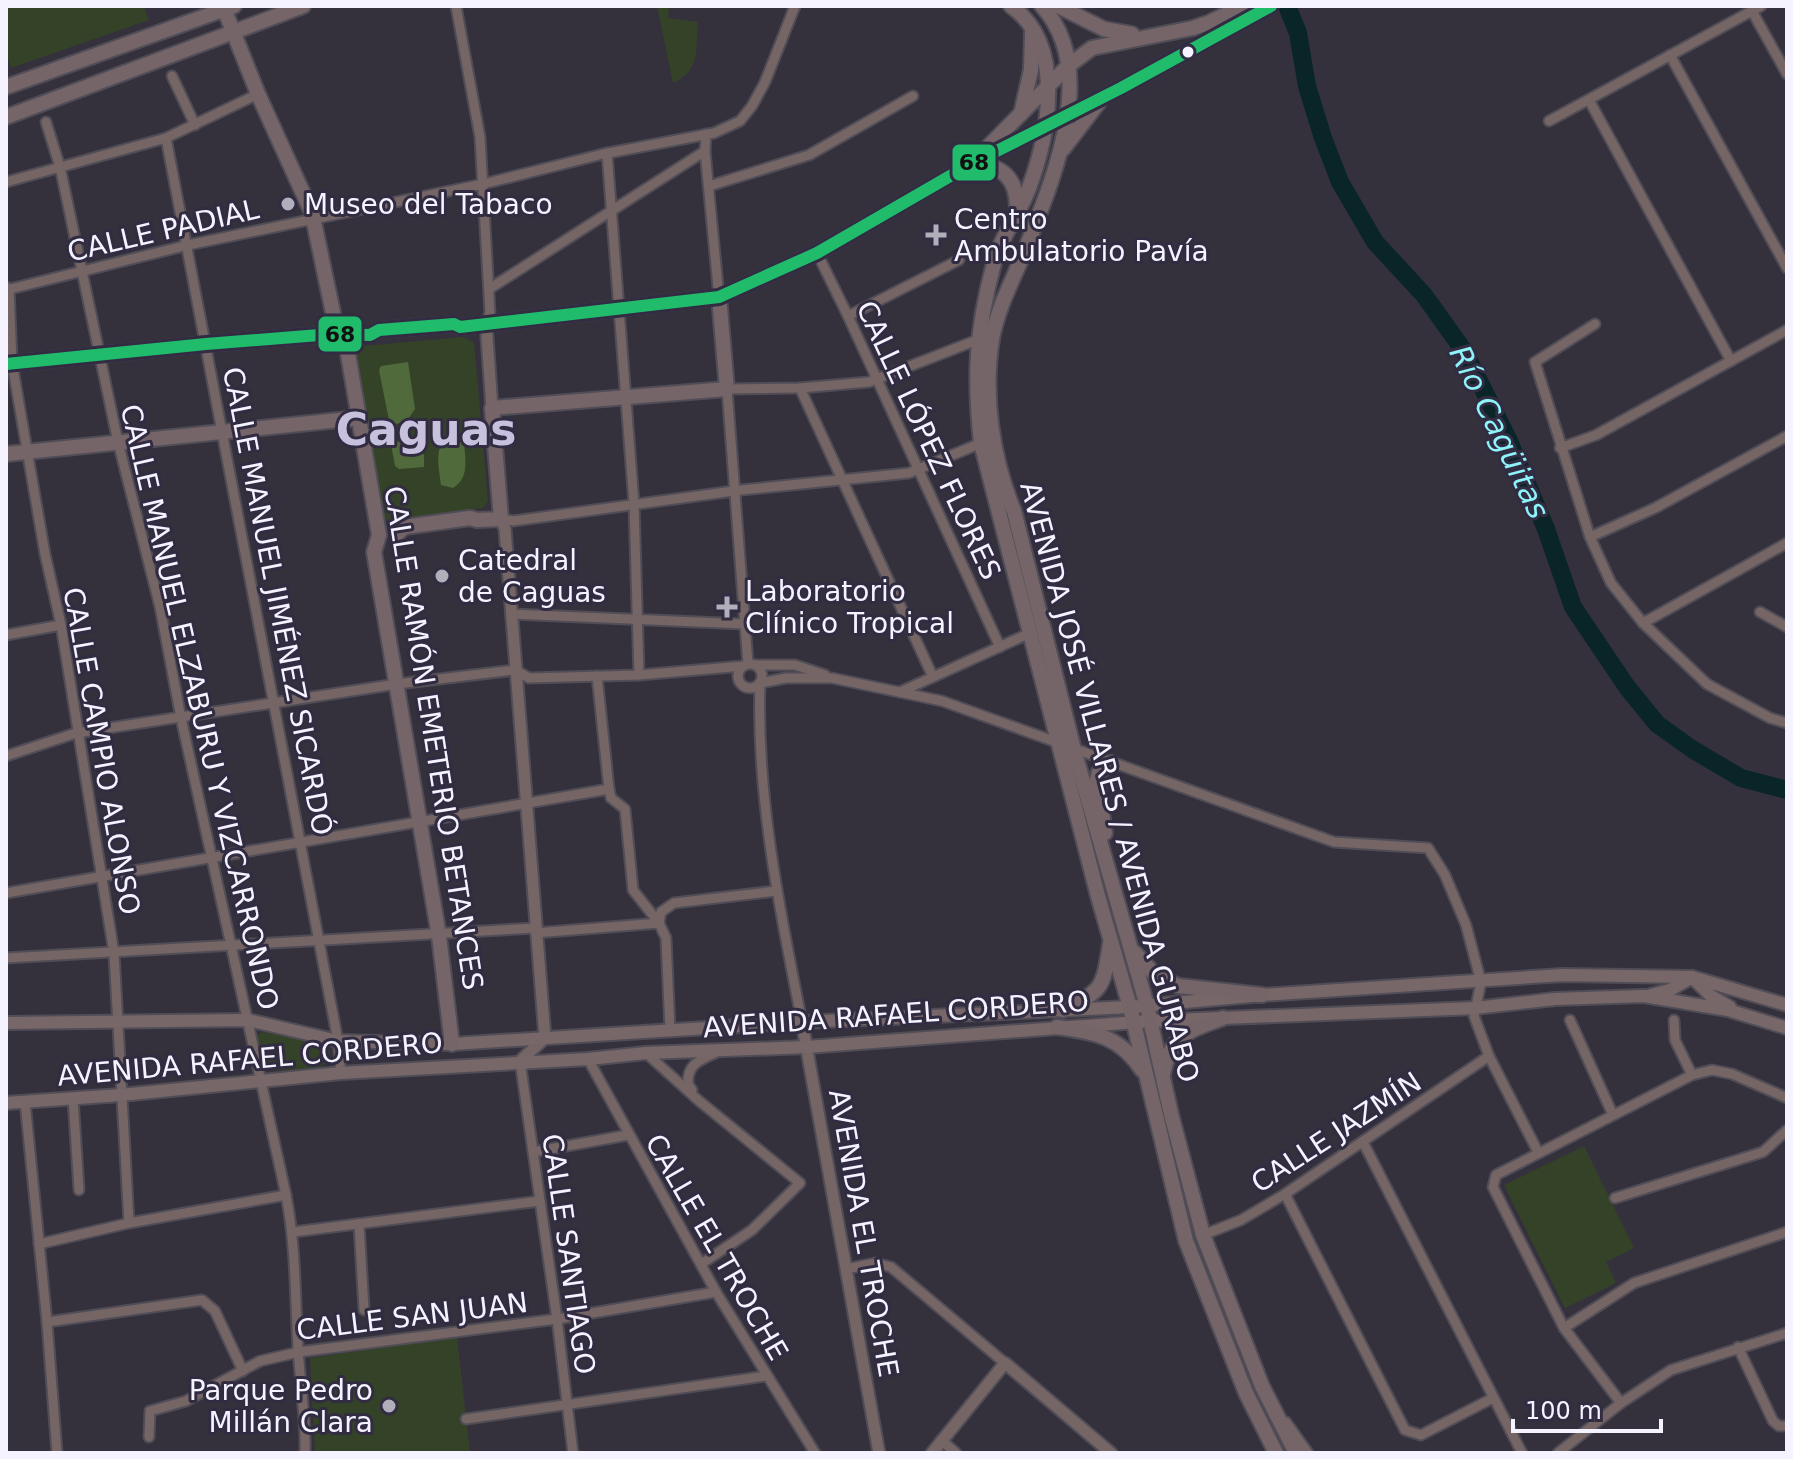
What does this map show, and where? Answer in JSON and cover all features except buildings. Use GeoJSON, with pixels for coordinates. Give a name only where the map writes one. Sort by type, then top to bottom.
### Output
{"type":"FeatureCollection","features":[{"type":"Feature","properties":{"kind":"main road"},"geometry":{"type":"LineString","coordinates":[[6,117],[303,6]]}},
{"type":"Feature","properties":{"kind":"main road"},"geometry":{"type":"LineString","coordinates":[[1011,6],[1032,24],[1031,70],[1021,114]]}},
{"type":"Feature","properties":{"kind":"main road","name":"AVENIDA JOSÉ VILLARES / AVENIDA GURABO"},"geometry":{"type":"LineString","coordinates":[[1042,6],[1060,33],[1068,66],[1067,115],[1060,153],[1005,296],[993,337],[989,398],[993,439],[1004,487],[1014,511],[1098,896],[1131,1015],[1186,1241],[1246,1393],[1276,1453]]}},
{"type":"Feature","properties":{"kind":"main road"},"geometry":{"type":"LineString","coordinates":[[1058,6],[1116,33],[1160,35]]}},
{"type":"Feature","properties":{"kind":"main road"},"geometry":{"type":"LineString","coordinates":[[971,164],[1047,86],[1092,48],[1232,20],[1243,6]]}},
{"type":"Feature","properties":{"kind":"main road"},"geometry":{"type":"LineString","coordinates":[[9,364],[206,344],[332,334],[370,335],[379,330],[415,332],[454,324],[460,327],[719,297],[817,253],[971,164],[1110,93],[1232,20],[1271,6]]}},
{"type":"Feature","properties":{"kind":"main road"},"geometry":{"type":"LineString","coordinates":[[6,87],[227,7]]}},
{"type":"Feature","properties":{"kind":"main road","name":"CALLE RAMÓN EMETERIO BETANCES"},"geometry":{"type":"LineString","coordinates":[[227,7],[231,32],[314,219],[336,327],[347,348],[379,535],[374,552],[421,821],[452,1044]]}},
{"type":"Feature","properties":{"kind":"main road","name":"AVENIDA JOSÉ VILLARES / AVENIDA GURABO"},"geometry":{"type":"LineString","coordinates":[[1032,24],[1045,60],[1044,127],[1029,189],[994,262],[977,340],[976,402],[981,443],[1045,688],[1114,887],[1149,1014],[1180,1149],[1207,1235],[1262,1386],[1296,1453]]}},
{"type":"Feature","properties":{"kind":"main road"},"geometry":{"type":"LineString","coordinates":[[1060,153],[1081,123],[1110,93]]}},
{"type":"Feature","properties":{"kind":"main road"},"geometry":{"type":"LineString","coordinates":[[971,164],[996,167],[1010,177],[1017,196],[1017,213]]}},
{"type":"Feature","properties":{"kind":"main road"},"geometry":{"type":"LineString","coordinates":[[379,535],[404,535],[437,527],[470,527],[477,520],[501,519],[492,408],[727,389],[719,297]]}},
{"type":"Feature","properties":{"kind":"main road"},"geometry":{"type":"LineString","coordinates":[[6,454],[359,418]]}},
{"type":"Feature","properties":{"kind":"main road"},"geometry":{"type":"LineString","coordinates":[[1098,896],[1114,887],[1097,780],[1099,772],[1111,763]]}},
{"type":"Feature","properties":{"kind":"main road"},"geometry":{"type":"LineString","coordinates":[[1063,1010],[1093,995],[1104,981],[1111,940]]}},
{"type":"Feature","properties":{"kind":"main road"},"geometry":{"type":"LineString","coordinates":[[1132,951],[1158,978],[1179,986],[1262,995]]}},
{"type":"Feature","properties":{"kind":"main road","name":"AVENIDA RAFAEL CORDERO"},"geometry":{"type":"LineString","coordinates":[[1149,1014],[1262,995],[1563,975],[1692,977],[1787,1005]]}},
{"type":"Feature","properties":{"kind":"main road"},"geometry":{"type":"LineString","coordinates":[[1644,996],[1670,990],[1692,977],[1711,996],[1742,1013]]}},
{"type":"Feature","properties":{"kind":"main road","name":"AVENIDA RAFAEL CORDERO"},"geometry":{"type":"LineString","coordinates":[[6,1103],[341,1073],[646,1053],[807,1047],[1057,1027],[1149,1014],[1223,1018],[1475,1008],[1555,999],[1644,996],[1742,1013],[1787,1028]]}},
{"type":"Feature","properties":{"kind":"main road","name":"AVENIDA RAFAEL CORDERO"},"geometry":{"type":"LineString","coordinates":[[6,1023],[248,1020],[338,1041],[452,1044],[802,1022],[1063,1010],[1131,1015]]}},
{"type":"Feature","properties":{"kind":"main road"},"geometry":{"type":"LineString","coordinates":[[1163,1078],[1167,1057],[1175,1040],[1223,1018]]}},
{"type":"Feature","properties":{"kind":"main road"},"geometry":{"type":"LineString","coordinates":[[1057,1027],[1097,1034],[1119,1044],[1134,1058],[1146,1077]]}},
{"type":"Feature","properties":{"kind":"main road"},"geometry":{"type":"LineString","coordinates":[[1163,1154],[1180,1149]]}},
{"type":"Feature","properties":{"kind":"street"},"geometry":{"type":"LineString","coordinates":[[456,6],[480,137],[492,408]]}},
{"type":"Feature","properties":{"kind":"street","name":"CALLE PADIAL"},"geometry":{"type":"LineString","coordinates":[[7,289],[188,245],[706,134],[740,121],[752,106],[765,82],[795,6]]}},
{"type":"Feature","properties":{"kind":"street"},"geometry":{"type":"LineString","coordinates":[[1549,121],[1757,9],[1787,74]]}},
{"type":"Feature","properties":{"kind":"street"},"geometry":{"type":"LineString","coordinates":[[1670,55],[1787,268]]}},
{"type":"Feature","properties":{"kind":"street"},"geometry":{"type":"LineString","coordinates":[[172,76],[195,125]]}},
{"type":"Feature","properties":{"kind":"street"},"geometry":{"type":"LineString","coordinates":[[6,182],[166,138],[258,94]]}},
{"type":"Feature","properties":{"kind":"street"},"geometry":{"type":"LineString","coordinates":[[709,186],[809,155],[913,96]]}},
{"type":"Feature","properties":{"kind":"street"},"geometry":{"type":"LineString","coordinates":[[1589,100],[1731,361]]}},
{"type":"Feature","properties":{"kind":"street","name":"CALLE MANUEL ELZABURU Y VIZCARRONDO"},"geometry":{"type":"LineString","coordinates":[[46,122],[60,167],[118,442],[160,607],[181,718],[286,1195],[293,1232],[306,1424],[305,1453]]}},
{"type":"Feature","properties":{"kind":"street"},"geometry":{"type":"LineString","coordinates":[[706,134],[719,297]]}},
{"type":"Feature","properties":{"kind":"street","name":"CALLE MANUEL JIMÉNEZ SICARDÓ"},"geometry":{"type":"LineString","coordinates":[[166,138],[302,843],[341,1073]]}},
{"type":"Feature","properties":{"kind":"street"},"geometry":{"type":"LineString","coordinates":[[489,289],[705,151]]}},
{"type":"Feature","properties":{"kind":"street"},"geometry":{"type":"LineString","coordinates":[[607,153],[634,504],[639,675]]}},
{"type":"Feature","properties":{"kind":"street","name":"CALLE LÓPEZ FLORES"},"geometry":{"type":"LineString","coordinates":[[817,253],[1000,647]]}},
{"type":"Feature","properties":{"kind":"street"},"geometry":{"type":"LineString","coordinates":[[848,316],[959,260]]}},
{"type":"Feature","properties":{"kind":"street","name":"CALLE CAMPIO ALONSO"},"geometry":{"type":"LineString","coordinates":[[7,289],[9,364],[61,625],[114,953],[129,1223]]}},
{"type":"Feature","properties":{"kind":"street"},"geometry":{"type":"LineString","coordinates":[[1595,324],[1535,362],[1590,537],[1611,583],[1643,623],[1707,684],[1770,718],[1787,723]]}},
{"type":"Feature","properties":{"kind":"street"},"geometry":{"type":"LineString","coordinates":[[1560,448],[1596,435],[1787,330]]}},
{"type":"Feature","properties":{"kind":"street"},"geometry":{"type":"LineString","coordinates":[[802,1022],[776,891],[765,797],[760,699],[762,675],[749,665],[727,389],[800,388],[877,380],[977,340]]}},
{"type":"Feature","properties":{"kind":"street"},"geometry":{"type":"LineString","coordinates":[[800,388],[933,677]]}},
{"type":"Feature","properties":{"kind":"street"},"geometry":{"type":"LineString","coordinates":[[1590,537],[1655,508],[1787,436]]}},
{"type":"Feature","properties":{"kind":"street"},"geometry":{"type":"LineString","coordinates":[[501,519],[513,521],[919,470],[981,443]]}},
{"type":"Feature","properties":{"kind":"street"},"geometry":{"type":"LineString","coordinates":[[501,519],[505,529],[545,1038],[520,1061]]}},
{"type":"Feature","properties":{"kind":"street"},"geometry":{"type":"LineString","coordinates":[[1643,623],[1787,543]]}},
{"type":"Feature","properties":{"kind":"street"},"geometry":{"type":"LineString","coordinates":[[1760,612],[1787,627]]}},
{"type":"Feature","properties":{"kind":"street"},"geometry":{"type":"LineString","coordinates":[[511,614],[745,624]]}},
{"type":"Feature","properties":{"kind":"street"},"geometry":{"type":"LineString","coordinates":[[6,635],[61,625]]}},
{"type":"Feature","properties":{"kind":"street"},"geometry":{"type":"LineString","coordinates":[[900,692],[1030,633]]}},
{"type":"Feature","properties":{"kind":"street"},"geometry":{"type":"LineString","coordinates":[[744,685],[738,673],[749,665]]}},
{"type":"Feature","properties":{"kind":"street"},"geometry":{"type":"LineString","coordinates":[[6,756],[76,733],[397,684],[515,670],[529,678],[795,665],[832,678],[942,701],[1334,842],[1428,848],[1445,875],[1466,925],[1481,982],[1474,1016],[1489,1056],[1538,1152]]}},
{"type":"Feature","properties":{"kind":"street"},"geometry":{"type":"LineString","coordinates":[[723,669],[760,699]]}},
{"type":"Feature","properties":{"kind":"street"},"geometry":{"type":"LineString","coordinates":[[597,676],[609,789],[611,798],[625,809],[633,890],[659,923],[666,938],[670,1030]]}},
{"type":"Feature","properties":{"kind":"street"},"geometry":{"type":"LineString","coordinates":[[744,685],[795,678],[832,678]]}},
{"type":"Feature","properties":{"kind":"street"},"geometry":{"type":"LineString","coordinates":[[6,893],[609,789]]}},
{"type":"Feature","properties":{"kind":"street"},"geometry":{"type":"LineString","coordinates":[[659,923],[661,912],[674,903],[776,891]]}},
{"type":"Feature","properties":{"kind":"street"},"geometry":{"type":"LineString","coordinates":[[6,958],[659,923]]}},
{"type":"Feature","properties":{"kind":"street"},"geometry":{"type":"LineString","coordinates":[[1570,1020],[1613,1115]]}},
{"type":"Feature","properties":{"kind":"street"},"geometry":{"type":"LineString","coordinates":[[1674,1020],[1675,1040],[1692,1075]]}},
{"type":"Feature","properties":{"kind":"street","name":"AVENIDA EL TROCHE"},"geometry":{"type":"LineString","coordinates":[[802,1022],[879,1453]]}},
{"type":"Feature","properties":{"kind":"street"},"geometry":{"type":"LineString","coordinates":[[698,1100],[688,1084],[688,1074],[694,1063],[721,1050]]}},
{"type":"Feature","properties":{"kind":"street"},"geometry":{"type":"LineString","coordinates":[[646,1053],[800,1183],[752,1230],[701,1264]]}},
{"type":"Feature","properties":{"kind":"street","name":"CALLE JAZMÍN"},"geometry":{"type":"LineString","coordinates":[[1207,1235],[1241,1220],[1285,1194],[1489,1056]]}},
{"type":"Feature","properties":{"kind":"street","name":"CALLE EL TROCHE"},"geometry":{"type":"LineString","coordinates":[[588,1059],[716,1292],[815,1453]]}},
{"type":"Feature","properties":{"kind":"street","name":"CALLE SANTIAGO"},"geometry":{"type":"LineString","coordinates":[[520,1061],[573,1453]]}},
{"type":"Feature","properties":{"kind":"street"},"geometry":{"type":"LineString","coordinates":[[1621,1403],[1564,1328],[1493,1187],[1496,1175],[1692,1075],[1712,1070],[1732,1074],[1787,1098]]}},
{"type":"Feature","properties":{"kind":"street"},"geometry":{"type":"LineString","coordinates":[[73,1098],[79,1190]]}},
{"type":"Feature","properties":{"kind":"street"},"geometry":{"type":"LineString","coordinates":[[25,1102],[57,1453]]}},
{"type":"Feature","properties":{"kind":"street"},"geometry":{"type":"LineString","coordinates":[[1615,1198],[1763,1152],[1787,1130]]}},
{"type":"Feature","properties":{"kind":"street"},"geometry":{"type":"LineString","coordinates":[[533,1152],[628,1135]]}},
{"type":"Feature","properties":{"kind":"street"},"geometry":{"type":"LineString","coordinates":[[1363,1142],[1522,1453]]}},
{"type":"Feature","properties":{"kind":"street"},"geometry":{"type":"LineString","coordinates":[[1285,1194],[1405,1430],[1421,1435],[1493,1398]]}},
{"type":"Feature","properties":{"kind":"street"},"geometry":{"type":"LineString","coordinates":[[39,1244],[129,1223],[286,1195]]}},
{"type":"Feature","properties":{"kind":"street"},"geometry":{"type":"LineString","coordinates":[[293,1232],[540,1201]]}},
{"type":"Feature","properties":{"kind":"street"},"geometry":{"type":"LineString","coordinates":[[359,1224],[364,1310]]}},
{"type":"Feature","properties":{"kind":"street"},"geometry":{"type":"LineString","coordinates":[[1564,1328],[1634,1283],[1787,1232]]}},
{"type":"Feature","properties":{"kind":"street"},"geometry":{"type":"LineString","coordinates":[[1207,1235],[1274,1403],[1308,1453]]}},
{"type":"Feature","properties":{"kind":"street"},"geometry":{"type":"LineString","coordinates":[[846,1269],[875,1263],[891,1267],[1111,1453]]}},
{"type":"Feature","properties":{"kind":"street","name":"CALLE SAN JUAN"},"geometry":{"type":"LineString","coordinates":[[149,1437],[150,1411],[186,1401],[260,1361],[299,1352],[557,1319],[716,1292]]}},
{"type":"Feature","properties":{"kind":"street"},"geometry":{"type":"LineString","coordinates":[[47,1322],[202,1300],[215,1311],[243,1371]]}},
{"type":"Feature","properties":{"kind":"street"},"geometry":{"type":"LineString","coordinates":[[1558,1453],[1621,1403],[1671,1370],[1787,1333]]}},
{"type":"Feature","properties":{"kind":"street"},"geometry":{"type":"LineString","coordinates":[[1738,1347],[1773,1421],[1779,1426],[1787,1426]]}},
{"type":"Feature","properties":{"kind":"street"},"geometry":{"type":"LineString","coordinates":[[932,1453],[1005,1363]]}},
{"type":"Feature","properties":{"kind":"street"},"geometry":{"type":"LineString","coordinates":[[466,1419],[766,1376]]}},
{"type":"Feature","properties":{"kind":"street"},"geometry":{"type":"LineString","coordinates":[[941,1440],[956,1453]]}},
{"type":"Feature","properties":{"kind":"green space"},"geometry":{"type":"Polygon","coordinates":[[[6,6],[143,6],[149,20],[11,68],[6,51],[6,6]]]}},
{"type":"Feature","properties":{"kind":"green space"},"geometry":{"type":"Polygon","coordinates":[[[657,6],[669,6],[668,18],[698,22],[695,58],[688,72],[673,83],[657,6]]]}},
{"type":"Feature","properties":{"kind":"green space"},"geometry":{"type":"Polygon","coordinates":[[[464,337],[474,343],[488,501],[483,508],[387,521],[383,515],[355,355],[364,346],[464,337]]]}},
{"type":"Feature","properties":{"kind":"green space"},"geometry":{"type":"Polygon","coordinates":[[[408,362],[415,409],[406,422],[390,425],[379,370],[381,366],[408,362]]]}},
{"type":"Feature","properties":{"kind":"green space"},"geometry":{"type":"Polygon","coordinates":[[[451,435],[464,441],[465,461],[462,479],[453,488],[441,485],[438,459],[442,442],[451,435]]]}},
{"type":"Feature","properties":{"kind":"green space"},"geometry":{"type":"Polygon","coordinates":[[[410,438],[424,455],[424,467],[399,469],[395,466],[391,444],[410,438]]]}},
{"type":"Feature","properties":{"kind":"green space"},"geometry":{"type":"Polygon","coordinates":[[[262,1032],[324,1044],[330,1050],[331,1060],[318,1068],[265,1071],[256,1037],[262,1032]]]}},
{"type":"Feature","properties":{"kind":"green space"},"geometry":{"type":"Polygon","coordinates":[[[1584,1146],[1634,1248],[1606,1262],[1616,1283],[1565,1308],[1504,1185],[1584,1146]]]}},
{"type":"Feature","properties":{"kind":"green space","name":"Parque Pedro Millán Clara"},"geometry":{"type":"Polygon","coordinates":[[[457,1337],[470,1453],[315,1453],[310,1358],[457,1337]]]}},
{"type":"Feature","properties":{"kind":"waterway","name":"Río Cagüitas"},"geometry":{"type":"LineString","coordinates":[[1287,6],[1298,33],[1307,86],[1340,182],[1375,242],[1424,295],[1464,351],[1509,441],[1546,529],[1573,607],[1627,687],[1657,724],[1741,778],[1787,790]]}},
{"type":"Feature","properties":{"kind":"transit line","name":"68"},"geometry":{"type":"LineString","coordinates":[[6,364],[206,344],[332,334],[370,335],[379,330],[454,324],[460,327],[719,297],[817,253],[971,164],[1121,88],[1271,6]]}},
{"type":"Feature","properties":{"kind":"place","name":"Museo del Tabaco"},"geometry":{"type":"Point","coordinates":[288,204]}},
{"type":"Feature","properties":{"kind":"place","name":"Centro Ambulatorio Pavía"},"geometry":{"type":"Point","coordinates":[936,235]}},
{"type":"Feature","properties":{"kind":"place","name":"Catedral de Caguas"},"geometry":{"type":"Point","coordinates":[442,576]}},
{"type":"Feature","properties":{"kind":"place","name":"Laboratorio Clínico Tropical"},"geometry":{"type":"Point","coordinates":[727,607]}},
{"type":"Feature","properties":{"kind":"place","name":"Parque Pedro Millán Clara"},"geometry":{"type":"Point","coordinates":[389,1406]}},
{"type":"Feature","properties":{"kind":"district","name":"Caguas"},"geometry":{"type":"Point","coordinates":[426,430]}}]}
